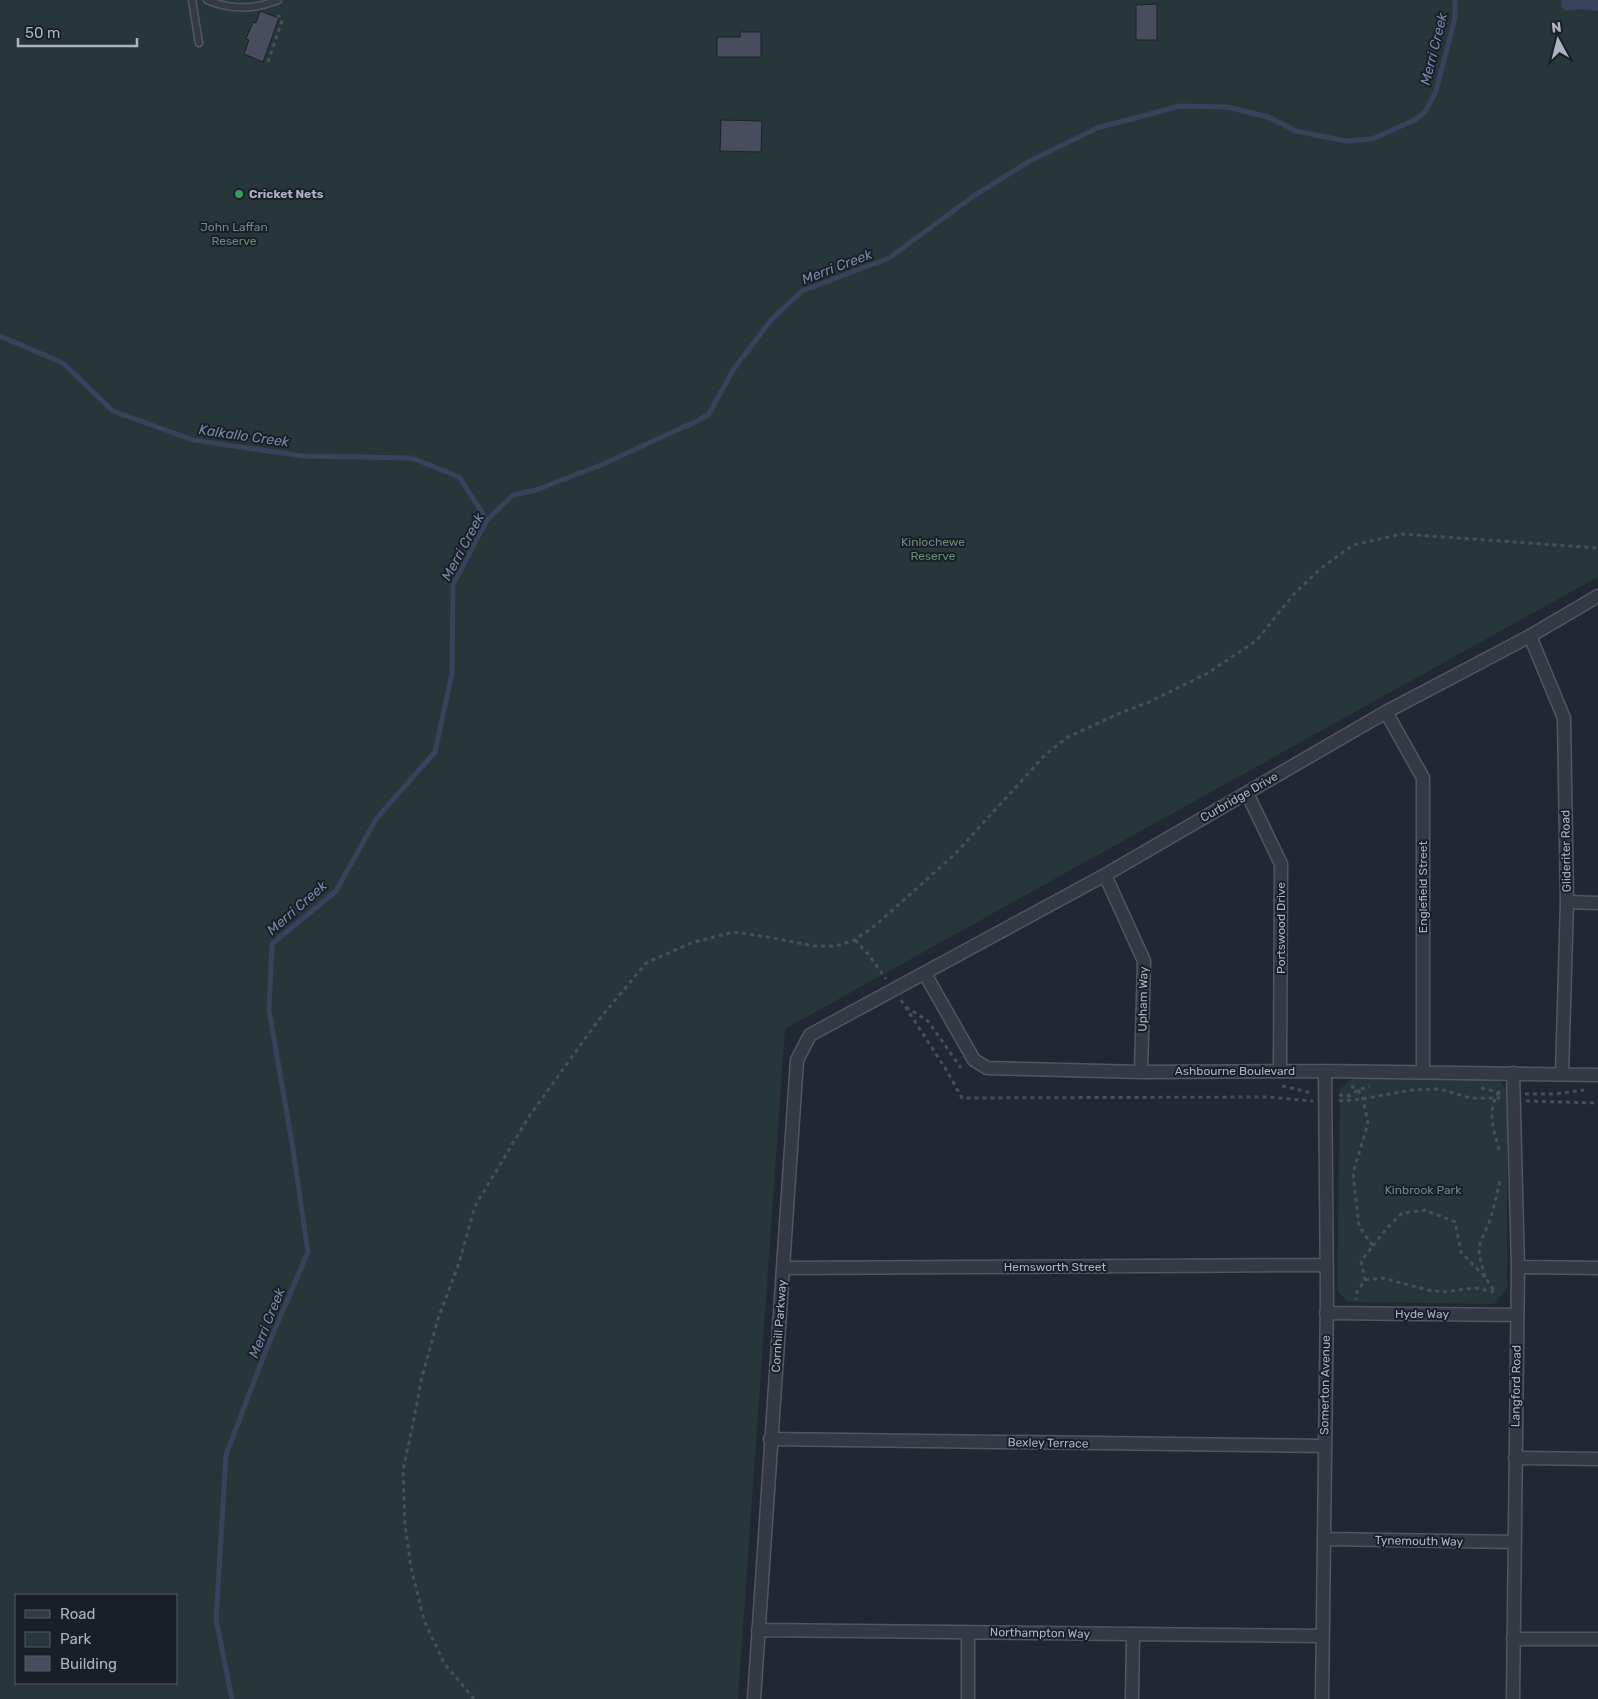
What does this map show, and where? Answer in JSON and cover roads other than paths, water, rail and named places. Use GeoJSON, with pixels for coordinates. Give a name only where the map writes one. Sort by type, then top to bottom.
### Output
{"type":"FeatureCollection","features":[{"type":"Feature","properties":{"kind":"street","name":"Curbridge Drive"},"geometry":{"type":"LineString","coordinates":[[880,997],[1105,874],[1386,712],[1530,636],[1598,596]]}},
{"type":"Feature","properties":{"kind":"street","name":"Glideriter Road"},"geometry":{"type":"LineString","coordinates":[[1530,636],[1564,718],[1567,902],[1562,1074]]}},
{"type":"Feature","properties":{"kind":"street","name":"Englefield Street"},"geometry":{"type":"LineString","coordinates":[[1386,712],[1423,778],[1423,1072]]}},
{"type":"Feature","properties":{"kind":"street","name":"Portswood Drive"},"geometry":{"type":"LineString","coordinates":[[1247,793],[1281,864],[1280,1071]]}},
{"type":"Feature","properties":{"kind":"street","name":"Upham Way"},"geometry":{"type":"LineString","coordinates":[[1105,874],[1144,961],[1141,1072]]}},
{"type":"Feature","properties":{"kind":"street"},"geometry":{"type":"LineString","coordinates":[[1567,902],[1598,903]]}},
{"type":"Feature","properties":{"kind":"street","name":"Ashbourne Boulevard"},"geometry":{"type":"LineString","coordinates":[[925,974],[974,1060],[987,1068],[1141,1072],[1325,1071],[1598,1075]]}},
{"type":"Feature","properties":{"kind":"street","name":"Cornhill Parkway"},"geometry":{"type":"LineString","coordinates":[[754,1699],[796,1060],[810,1035],[880,997]]}},
{"type":"Feature","properties":{"kind":"street","name":"Somerton Avenue"},"geometry":{"type":"LineString","coordinates":[[1322,1699],[1327,1266],[1325,1071]]}},
{"type":"Feature","properties":{"kind":"street","name":"Langford Road"},"geometry":{"type":"LineString","coordinates":[[1513,1073],[1518,1267],[1513,1699]]}},
{"type":"Feature","properties":{"kind":"street","name":"Hemsworth Street"},"geometry":{"type":"LineString","coordinates":[[783,1268],[1327,1266]]}},
{"type":"Feature","properties":{"kind":"street"},"geometry":{"type":"LineString","coordinates":[[1518,1267],[1598,1268]]}},
{"type":"Feature","properties":{"kind":"street","name":"Hyde Way"},"geometry":{"type":"LineString","coordinates":[[1326,1313],[1517,1315]]}},
{"type":"Feature","properties":{"kind":"street","name":"Bexley Terrace"},"geometry":{"type":"LineString","coordinates":[[770,1439],[1324,1446]]}},
{"type":"Feature","properties":{"kind":"street"},"geometry":{"type":"LineString","coordinates":[[1515,1458],[1598,1459]]}},
{"type":"Feature","properties":{"kind":"street","name":"Tynemouth Way"},"geometry":{"type":"LineString","coordinates":[[1324,1539],[1514,1542]]}},
{"type":"Feature","properties":{"kind":"street","name":"Northampton Way"},"geometry":{"type":"LineString","coordinates":[[758,1630],[1322,1636]]}},
{"type":"Feature","properties":{"kind":"street"},"geometry":{"type":"LineString","coordinates":[[968,1632],[968,1699]]}},
{"type":"Feature","properties":{"kind":"street"},"geometry":{"type":"LineString","coordinates":[[1132,1634],[1132,1699]]}},
{"type":"Feature","properties":{"kind":"street"},"geometry":{"type":"LineString","coordinates":[[1513,1639],[1598,1639]]}},
{"type":"Feature","properties":{"kind":"lane"},"geometry":{"type":"LineString","coordinates":[[192,0],[199,43]]}},
{"type":"Feature","properties":{"kind":"lane"},"geometry":{"type":"LineString","coordinates":[[207,0],[230,7],[242,8],[264,5],[278,0]]}},
{"type":"Feature","properties":{"kind":"water"},"geometry":{"type":"Polygon","coordinates":[[[1562,0],[1598,0],[1598,11],[1581,9],[1565,11],[1561,6],[1562,0]]]}},
{"type":"Feature","properties":{"kind":"waterway","name":"Merri Creek"},"geometry":{"type":"LineString","coordinates":[[232,1699],[216,1619],[226,1455],[266,1350],[308,1252],[292,1143],[269,1010],[272,944],[336,891],[376,819],[435,752],[452,673],[453,584],[487,520],[513,495],[536,490],[601,465],[709,414],[733,370],[772,319],[802,291],[889,258],[975,195],[1030,161],[1097,128],[1180,106],[1227,107],[1268,117],[1296,131],[1346,141],[1372,139],[1415,120],[1425,112],[1436,91],[1455,18],[1455,0]]}},
{"type":"Feature","properties":{"kind":"waterway","name":"Kalkallo Creek"},"geometry":{"type":"LineString","coordinates":[[0,336],[63,363],[113,411],[193,440],[303,456],[412,458],[459,477],[487,520]]}},
{"type":"Feature","properties":{"kind":"place","name":"Cricket Nets"},"geometry":{"type":"Point","coordinates":[239,194]}},
{"type":"Feature","properties":{"kind":"park label","name":"John Laffan Reserve"},"geometry":{"type":"Point","coordinates":[234,234]}},
{"type":"Feature","properties":{"kind":"park label","name":"Kinlochewe Reserve"},"geometry":{"type":"Point","coordinates":[933,549]}},
{"type":"Feature","properties":{"kind":"park label","name":"Kinbrook Park"},"geometry":{"type":"Point","coordinates":[1423,1190]}}]}
